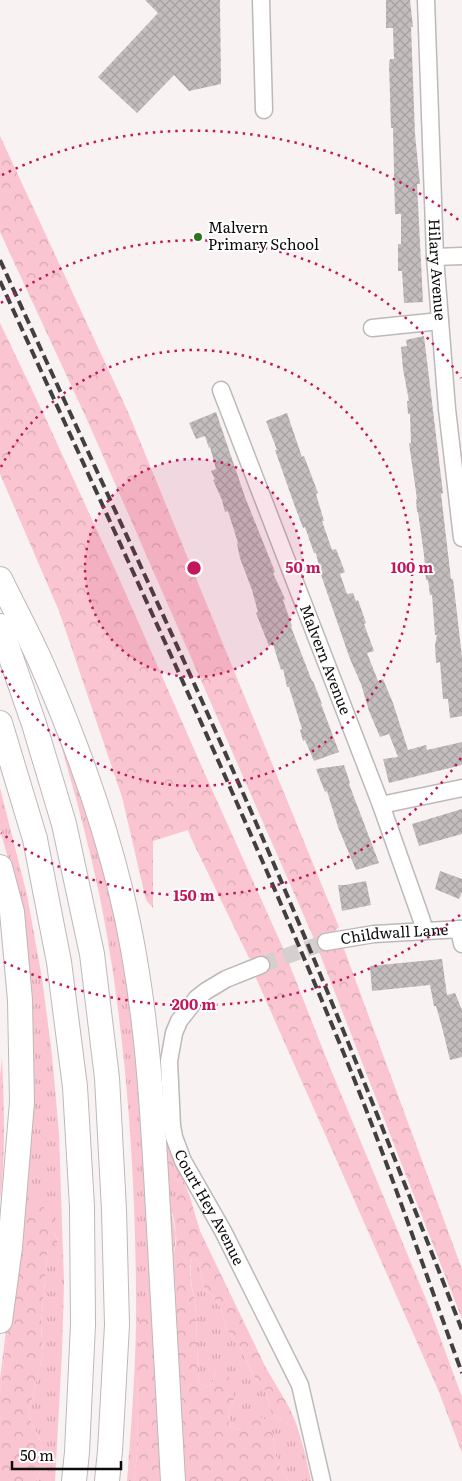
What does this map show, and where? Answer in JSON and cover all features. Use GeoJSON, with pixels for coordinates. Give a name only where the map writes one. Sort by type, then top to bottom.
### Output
{"type":"FeatureCollection","features":[{"type":"Feature","properties":{"kind":"highway"},"geometry":{"type":"LineString","coordinates":[[0,579],[42,665],[73,738],[102,823],[121,892],[135,959],[146,1040],[173,1481]]}},
{"type":"Feature","properties":{"kind":"highway"},"geometry":{"type":"LineString","coordinates":[[0,626],[34,724],[64,824],[92,954],[107,1078],[114,1210],[117,1325],[107,1481]]}},
{"type":"Feature","properties":{"kind":"highway"},"geometry":{"type":"LineString","coordinates":[[0,723],[35,839],[59,962],[75,1087],[82,1208],[83,1324],[74,1481]]}},
{"type":"Feature","properties":{"kind":"highway"},"geometry":{"type":"LineString","coordinates":[[0,867],[12,912],[20,1000],[22,1102],[10,1247],[0,1321]]}},
{"type":"Feature","properties":{"kind":"street"},"geometry":{"type":"LineString","coordinates":[[261,0],[264,110]]}},
{"type":"Feature","properties":{"kind":"street","name":"Hilary Avenue"},"geometry":{"type":"LineString","coordinates":[[426,0],[435,257],[440,321],[455,408],[462,538]]}},
{"type":"Feature","properties":{"kind":"street"},"geometry":{"type":"LineString","coordinates":[[435,257],[462,256]]}},
{"type":"Feature","properties":{"kind":"street"},"geometry":{"type":"LineString","coordinates":[[372,328],[440,321]]}},
{"type":"Feature","properties":{"kind":"street","name":"Malvern Avenue"},"geometry":{"type":"LineString","coordinates":[[221,390],[381,805],[425,931]]}},
{"type":"Feature","properties":{"kind":"street"},"geometry":{"type":"LineString","coordinates":[[381,805],[462,788]]}},
{"type":"Feature","properties":{"kind":"street","name":"Childwall Lane"},"geometry":{"type":"LineString","coordinates":[[326,942],[357,936],[425,931],[461,934]]}},
{"type":"Feature","properties":{"kind":"street","name":"Court Hey Avenue"},"geometry":{"type":"LineString","coordinates":[[261,965],[226,979],[206,991],[197,998],[179,1021],[174,1033],[169,1061],[172,1126],[183,1161],[223,1231],[300,1385],[322,1481]]}},
{"type":"Feature","properties":{"kind":"green space"},"geometry":{"type":"Polygon","coordinates":[[[0,136],[128,412],[339,927],[331,935],[334,947],[344,949],[462,1269],[462,1319],[314,939],[89,424],[0,232],[0,136]]]}},
{"type":"Feature","properties":{"kind":"green space"},"geometry":{"type":"Polygon","coordinates":[[[0,323],[118,576],[283,948],[329,1065],[426,1299],[462,1397],[462,1453],[439,1392],[256,978],[262,968],[257,960],[249,958],[188,830],[153,841],[153,908],[146,900],[122,797],[59,611],[0,474],[0,323]]]}},
{"type":"Feature","properties":{"kind":"green space"},"geometry":{"type":"Polygon","coordinates":[[[55,725],[81,789],[120,929],[138,1060],[164,1481],[161,1481],[157,1394],[138,1375],[138,1445],[134,1481],[127,1481],[135,1361],[136,1289],[132,1158],[125,1071],[115,984],[98,886],[55,725]]]}},
{"type":"Feature","properties":{"kind":"green space"},"geometry":{"type":"Polygon","coordinates":[[[0,788],[27,895],[42,978],[52,1055],[59,1133],[64,1283],[55,1481],[36,1481],[42,1468],[41,1442],[28,1415],[43,1354],[41,1323],[48,1249],[58,1241],[53,1231],[14,1284],[0,1392],[14,1266],[10,865],[0,830],[0,788]]]}},
{"type":"Feature","properties":{"kind":"green space"},"geometry":{"type":"Polygon","coordinates":[[[2,1057],[4,1148],[0,1202],[0,1077],[2,1057]]]}},
{"type":"Feature","properties":{"kind":"green space"},"geometry":{"type":"Polygon","coordinates":[[[165,1130],[170,1152],[184,1182],[166,1174],[165,1130]]]}},
{"type":"Feature","properties":{"kind":"green space"},"geometry":{"type":"Polygon","coordinates":[[[166,1173],[174,1179],[184,1182],[189,1194],[183,1190],[172,1215],[176,1234],[174,1254],[179,1391],[185,1481],[183,1481],[166,1173]]]}},
{"type":"Feature","properties":{"kind":"green space"},"geometry":{"type":"Polygon","coordinates":[[[183,1190],[189,1194],[200,1231],[266,1368],[289,1407],[296,1423],[292,1427],[271,1413],[266,1391],[253,1375],[240,1347],[226,1329],[221,1308],[212,1295],[204,1288],[198,1261],[192,1258],[190,1275],[196,1314],[199,1382],[206,1387],[212,1384],[216,1372],[225,1372],[233,1382],[234,1399],[228,1413],[230,1426],[238,1430],[257,1415],[268,1421],[273,1436],[277,1462],[289,1481],[185,1481],[179,1391],[174,1254],[176,1236],[172,1211],[177,1196],[183,1190]]]}},
{"type":"Feature","properties":{"kind":"green space"},"geometry":{"type":"Polygon","coordinates":[[[25,1196],[39,1202],[54,1219],[53,1231],[58,1242],[48,1249],[41,1323],[43,1354],[28,1415],[41,1442],[42,1468],[36,1481],[0,1481],[0,1392],[25,1196]]]}},
{"type":"Feature","properties":{"kind":"green space"},"geometry":{"type":"Polygon","coordinates":[[[192,1258],[198,1261],[204,1288],[212,1295],[221,1308],[226,1329],[240,1347],[253,1375],[266,1391],[271,1413],[292,1427],[296,1423],[311,1481],[289,1481],[277,1462],[273,1436],[247,1424],[238,1430],[230,1426],[228,1413],[234,1399],[216,1372],[212,1384],[206,1387],[199,1382],[196,1314],[191,1275],[192,1258]]]}},
{"type":"Feature","properties":{"kind":"green space"},"geometry":{"type":"Polygon","coordinates":[[[152,1302],[161,1481],[134,1481],[138,1445],[137,1409],[140,1311],[144,1303],[152,1302]]]}},
{"type":"Feature","properties":{"kind":"building"},"geometry":{"type":"Polygon","coordinates":[[[145,0],[220,0],[221,84],[189,91],[174,75],[137,113],[98,77],[158,13],[145,0]]]}},
{"type":"Feature","properties":{"kind":"building"},"geometry":{"type":"Polygon","coordinates":[[[386,0],[410,0],[413,27],[411,27],[415,134],[420,184],[417,184],[423,302],[404,303],[402,271],[398,271],[398,244],[401,244],[401,214],[395,214],[389,64],[390,59],[394,59],[393,28],[386,28],[386,0]]]}},
{"type":"Feature","properties":{"kind":"building"},"geometry":{"type":"Polygon","coordinates":[[[424,336],[443,493],[441,494],[451,579],[453,579],[462,657],[462,716],[450,718],[448,699],[443,699],[440,662],[436,663],[435,645],[437,635],[435,635],[432,595],[430,595],[428,580],[426,580],[417,512],[409,443],[411,443],[410,414],[408,414],[407,401],[409,401],[401,347],[407,346],[406,340],[424,336]]]}},
{"type":"Feature","properties":{"kind":"building"},"geometry":{"type":"Polygon","coordinates":[[[216,412],[245,497],[275,572],[273,573],[285,599],[283,600],[291,627],[339,752],[314,761],[305,740],[303,741],[300,730],[302,729],[289,687],[287,687],[283,669],[281,670],[273,644],[269,646],[256,613],[258,612],[252,590],[240,558],[238,543],[228,511],[225,512],[213,480],[215,479],[211,471],[216,469],[210,447],[205,436],[196,439],[189,423],[216,412]]]}},
{"type":"Feature","properties":{"kind":"building"},"geometry":{"type":"Polygon","coordinates":[[[287,413],[302,457],[304,456],[318,493],[316,494],[324,521],[322,521],[332,550],[336,549],[345,572],[340,574],[347,594],[353,593],[356,601],[358,600],[366,623],[364,624],[374,651],[367,653],[378,681],[383,679],[408,750],[426,745],[427,750],[462,742],[462,765],[389,783],[383,759],[398,757],[389,734],[380,737],[369,711],[321,575],[316,553],[314,553],[305,527],[303,528],[266,421],[287,413]]]}},
{"type":"Feature","properties":{"kind":"building"},"geometry":{"type":"Polygon","coordinates":[[[344,765],[349,784],[379,863],[356,870],[338,827],[327,791],[325,792],[316,769],[344,765]]]}},
{"type":"Feature","properties":{"kind":"building"},"geometry":{"type":"Polygon","coordinates":[[[462,809],[462,834],[419,846],[412,824],[462,809]]]}},
{"type":"Feature","properties":{"kind":"building"},"geometry":{"type":"Polygon","coordinates":[[[440,871],[462,879],[462,892],[459,899],[435,889],[440,871]]]}},
{"type":"Feature","properties":{"kind":"building"},"geometry":{"type":"Polygon","coordinates":[[[366,881],[371,905],[342,911],[338,885],[366,881]]]}},
{"type":"Feature","properties":{"kind":"building"},"geometry":{"type":"Polygon","coordinates":[[[442,959],[447,995],[455,993],[462,1010],[462,1057],[450,1060],[436,1006],[434,1006],[430,985],[372,991],[370,966],[442,959]]]}},
{"type":"Feature","properties":{"kind":"tunnel"},"geometry":{"type":"LineString","coordinates":[[261,965],[326,942]]}},
{"type":"Feature","properties":{"kind":"railway"},"geometry":{"type":"LineString","coordinates":[[0,260],[262,836],[350,1047],[462,1330]]}},
{"type":"Feature","properties":{"kind":"railway"},"geometry":{"type":"LineString","coordinates":[[0,281],[262,859],[375,1133],[462,1373]]}},
{"type":"Feature","properties":{"kind":"place","name":"Malvern Primary School"},"geometry":{"type":"Point","coordinates":[198,237]}}]}
